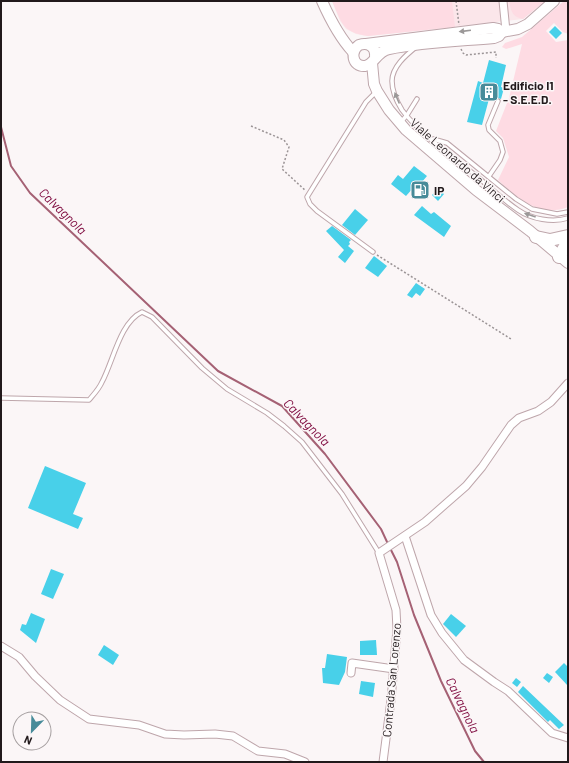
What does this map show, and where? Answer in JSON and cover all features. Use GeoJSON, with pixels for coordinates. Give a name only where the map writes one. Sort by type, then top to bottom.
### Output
{"type":"FeatureCollection","features":[{"type":"Feature","properties":{"kind":"highway"},"geometry":{"type":"LineString","coordinates":[[536,237],[550,240],[568,236]]}},
{"type":"Feature","properties":{"kind":"highway"},"geometry":{"type":"LineString","coordinates":[[565,256],[568,241]]}},
{"type":"Feature","properties":{"kind":"street"},"geometry":{"type":"LineString","coordinates":[[322,1],[338,32],[353,52],[354,59],[376,88],[389,110],[400,123],[440,161],[536,237],[565,256]]}},
{"type":"Feature","properties":{"kind":"street"},"geometry":{"type":"LineString","coordinates":[[359,65],[366,66],[387,49],[420,44],[494,38],[499,36],[504,31],[503,1]]}},
{"type":"Feature","properties":{"kind":"street"},"geometry":{"type":"LineString","coordinates":[[353,52],[356,47],[364,44],[493,28],[504,31],[518,29],[528,24],[554,1]]}},
{"type":"Feature","properties":{"kind":"street"},"geometry":{"type":"LineString","coordinates":[[338,32],[369,45],[374,50],[376,88]]}},
{"type":"Feature","properties":{"kind":"street"},"geometry":{"type":"LineString","coordinates":[[381,552],[425,522],[466,486],[482,467],[510,425],[519,418],[538,411],[551,402],[568,383]]}},
{"type":"Feature","properties":{"kind":"street"},"geometry":{"type":"LineString","coordinates":[[404,537],[431,615],[442,634],[464,660],[508,691],[552,733],[568,738]]}},
{"type":"Feature","properties":{"kind":"street","name":"Contrada San Lorenzo"},"geometry":{"type":"LineString","coordinates":[[381,552],[396,610],[397,629],[391,700],[382,762]]}},
{"type":"Feature","properties":{"kind":"street"},"geometry":{"type":"LineString","coordinates":[[1,646],[19,657],[35,676],[60,700],[89,719],[139,725],[165,734],[215,734],[233,736],[258,751],[285,754],[305,762]]}},
{"type":"Feature","properties":{"kind":"street"},"geometry":{"type":"LineString","coordinates":[[351,673],[352,663],[394,669]]}},
{"type":"Feature","properties":{"kind":"lane","name":"Viale Leonardo da Vinci"},"geometry":{"type":"LineString","coordinates":[[420,44],[402,58],[396,68],[392,81],[395,97],[407,115],[419,128],[518,211],[544,219],[562,220],[568,218]]}},
{"type":"Feature","properties":{"kind":"lane"},"geometry":{"type":"LineString","coordinates":[[373,252],[317,212],[307,200],[308,194],[376,88]]}},
{"type":"Feature","properties":{"kind":"lane"},"geometry":{"type":"LineString","coordinates":[[400,123],[417,99]]}},
{"type":"Feature","properties":{"kind":"lane"},"geometry":{"type":"LineString","coordinates":[[488,176],[500,160],[502,152],[500,141],[489,130],[488,125],[498,101]]}},
{"type":"Feature","properties":{"kind":"lane"},"geometry":{"type":"LineString","coordinates":[[431,138],[447,143],[516,199],[532,209],[557,214],[568,212]]}},
{"type":"Feature","properties":{"kind":"lane"},"geometry":{"type":"LineString","coordinates":[[476,190],[483,181]]}},
{"type":"Feature","properties":{"kind":"lane"},"geometry":{"type":"LineString","coordinates":[[1,398],[89,400],[102,383],[126,327],[134,315],[142,312],[152,317],[179,346],[222,385],[267,413],[302,442],[342,494],[381,552]]}},
{"type":"Feature","properties":{"kind":"path"},"geometry":{"type":"LineString","coordinates":[[456,1],[458,24]]}},
{"type":"Feature","properties":{"kind":"path"},"geometry":{"type":"LineString","coordinates":[[251,126],[284,140],[289,147],[282,169],[308,194]]}},
{"type":"Feature","properties":{"kind":"path"},"geometry":{"type":"LineString","coordinates":[[373,252],[511,340]]}},
{"type":"Feature","properties":{"kind":"shaded area"},"geometry":{"type":"Polygon","coordinates":[[[332,1],[545,1],[523,19],[368,36],[356,34],[346,29],[340,21],[332,1]]]}},
{"type":"Feature","properties":{"kind":"shaded area"},"geometry":{"type":"Polygon","coordinates":[[[332,1],[452,1],[455,27],[368,36],[348,29],[341,21],[332,1]]]}},
{"type":"Feature","properties":{"kind":"shaded area"},"geometry":{"type":"Polygon","coordinates":[[[509,1],[545,1],[523,19],[514,15],[510,8],[509,1]]]}},
{"type":"Feature","properties":{"kind":"shaded area"},"geometry":{"type":"Polygon","coordinates":[[[564,1],[568,1],[568,34],[563,32],[554,23],[546,31],[556,42],[568,40],[568,207],[558,210],[548,210],[539,208],[521,199],[498,180],[509,157],[503,138],[496,131],[509,98],[522,44],[506,49],[502,47],[505,43],[522,37],[564,1]]]}},
{"type":"Feature","properties":{"kind":"building"},"geometry":{"type":"Polygon","coordinates":[[[555,26],[562,33],[556,39],[549,32],[555,26]]]}},
{"type":"Feature","properties":{"kind":"building","name":"Edificio I1 - S.E.E.D."},"geometry":{"type":"Polygon","coordinates":[[[489,60],[506,65],[501,87],[504,88],[501,99],[491,96],[482,125],[467,122],[478,81],[483,83],[489,60]]]}},
{"type":"Feature","properties":{"kind":"building"},"geometry":{"type":"Polygon","coordinates":[[[414,166],[427,176],[416,189],[414,187],[406,196],[391,184],[398,175],[403,179],[414,166]]]}},
{"type":"Feature","properties":{"kind":"building"},"geometry":{"type":"Polygon","coordinates":[[[438,189],[444,194],[438,201],[432,195],[438,189]]]}},
{"type":"Feature","properties":{"kind":"building"},"geometry":{"type":"Polygon","coordinates":[[[422,206],[431,214],[434,212],[451,226],[444,237],[414,215],[422,206]]]}},
{"type":"Feature","properties":{"kind":"building"},"geometry":{"type":"Polygon","coordinates":[[[355,209],[368,220],[355,235],[342,225],[355,209]]]}},
{"type":"Feature","properties":{"kind":"building"},"geometry":{"type":"Polygon","coordinates":[[[332,226],[351,240],[348,246],[354,251],[345,263],[338,257],[344,250],[326,231],[332,226]]]}},
{"type":"Feature","properties":{"kind":"building"},"geometry":{"type":"Polygon","coordinates":[[[374,256],[387,266],[378,277],[365,268],[374,256]]]}},
{"type":"Feature","properties":{"kind":"building"},"geometry":{"type":"Polygon","coordinates":[[[416,283],[425,289],[420,296],[416,293],[412,298],[407,295],[416,283]]]}},
{"type":"Feature","properties":{"kind":"building"},"geometry":{"type":"Polygon","coordinates":[[[45,466],[86,483],[73,514],[83,518],[78,529],[28,508],[45,466]]]}},
{"type":"Feature","properties":{"kind":"building"},"geometry":{"type":"Polygon","coordinates":[[[51,569],[64,574],[53,599],[41,594],[51,569]]]}},
{"type":"Feature","properties":{"kind":"building"},"geometry":{"type":"Polygon","coordinates":[[[31,613],[45,619],[36,643],[20,630],[22,624],[26,625],[31,613]]]}},
{"type":"Feature","properties":{"kind":"building"},"geometry":{"type":"Polygon","coordinates":[[[451,614],[466,626],[456,637],[443,624],[451,614]]]}},
{"type":"Feature","properties":{"kind":"building"},"geometry":{"type":"Polygon","coordinates":[[[376,640],[377,655],[360,655],[360,641],[376,640]]]}},
{"type":"Feature","properties":{"kind":"building"},"geometry":{"type":"Polygon","coordinates":[[[104,645],[119,655],[113,665],[98,655],[104,645]]]}},
{"type":"Feature","properties":{"kind":"building"},"geometry":{"type":"Polygon","coordinates":[[[327,654],[347,657],[345,672],[339,685],[323,683],[322,668],[325,668],[327,654]]]}},
{"type":"Feature","properties":{"kind":"building"},"geometry":{"type":"Polygon","coordinates":[[[564,663],[568,667],[568,686],[555,672],[564,663]]]}},
{"type":"Feature","properties":{"kind":"building"},"geometry":{"type":"Polygon","coordinates":[[[547,673],[553,677],[549,683],[543,678],[547,673]]]}},
{"type":"Feature","properties":{"kind":"building"},"geometry":{"type":"Polygon","coordinates":[[[516,678],[521,682],[517,687],[512,683],[516,678]]]}},
{"type":"Feature","properties":{"kind":"building"},"geometry":{"type":"Polygon","coordinates":[[[361,681],[375,683],[373,697],[359,694],[361,681]]]}},
{"type":"Feature","properties":{"kind":"building"},"geometry":{"type":"Polygon","coordinates":[[[523,686],[564,725],[559,729],[550,720],[548,722],[518,692],[523,686]]]}},
{"type":"Feature","properties":{"kind":"waterway","name":"Calvagnola"},"geometry":{"type":"LineString","coordinates":[[1,127],[11,166],[30,193],[218,371],[282,406],[325,454],[381,529],[388,544]]}},
{"type":"Feature","properties":{"kind":"waterway","name":"Calvagnola"},"geometry":{"type":"LineString","coordinates":[[390,548],[397,562],[414,615],[441,681],[475,751],[484,762]]}},
{"type":"Feature","properties":{"kind":"place","name":"Edificio I1 - S.E.E.D."},"geometry":{"type":"Point","coordinates":[489,92]}},
{"type":"Feature","properties":{"kind":"place","name":"IP"},"geometry":{"type":"Point","coordinates":[420,190]}}]}
